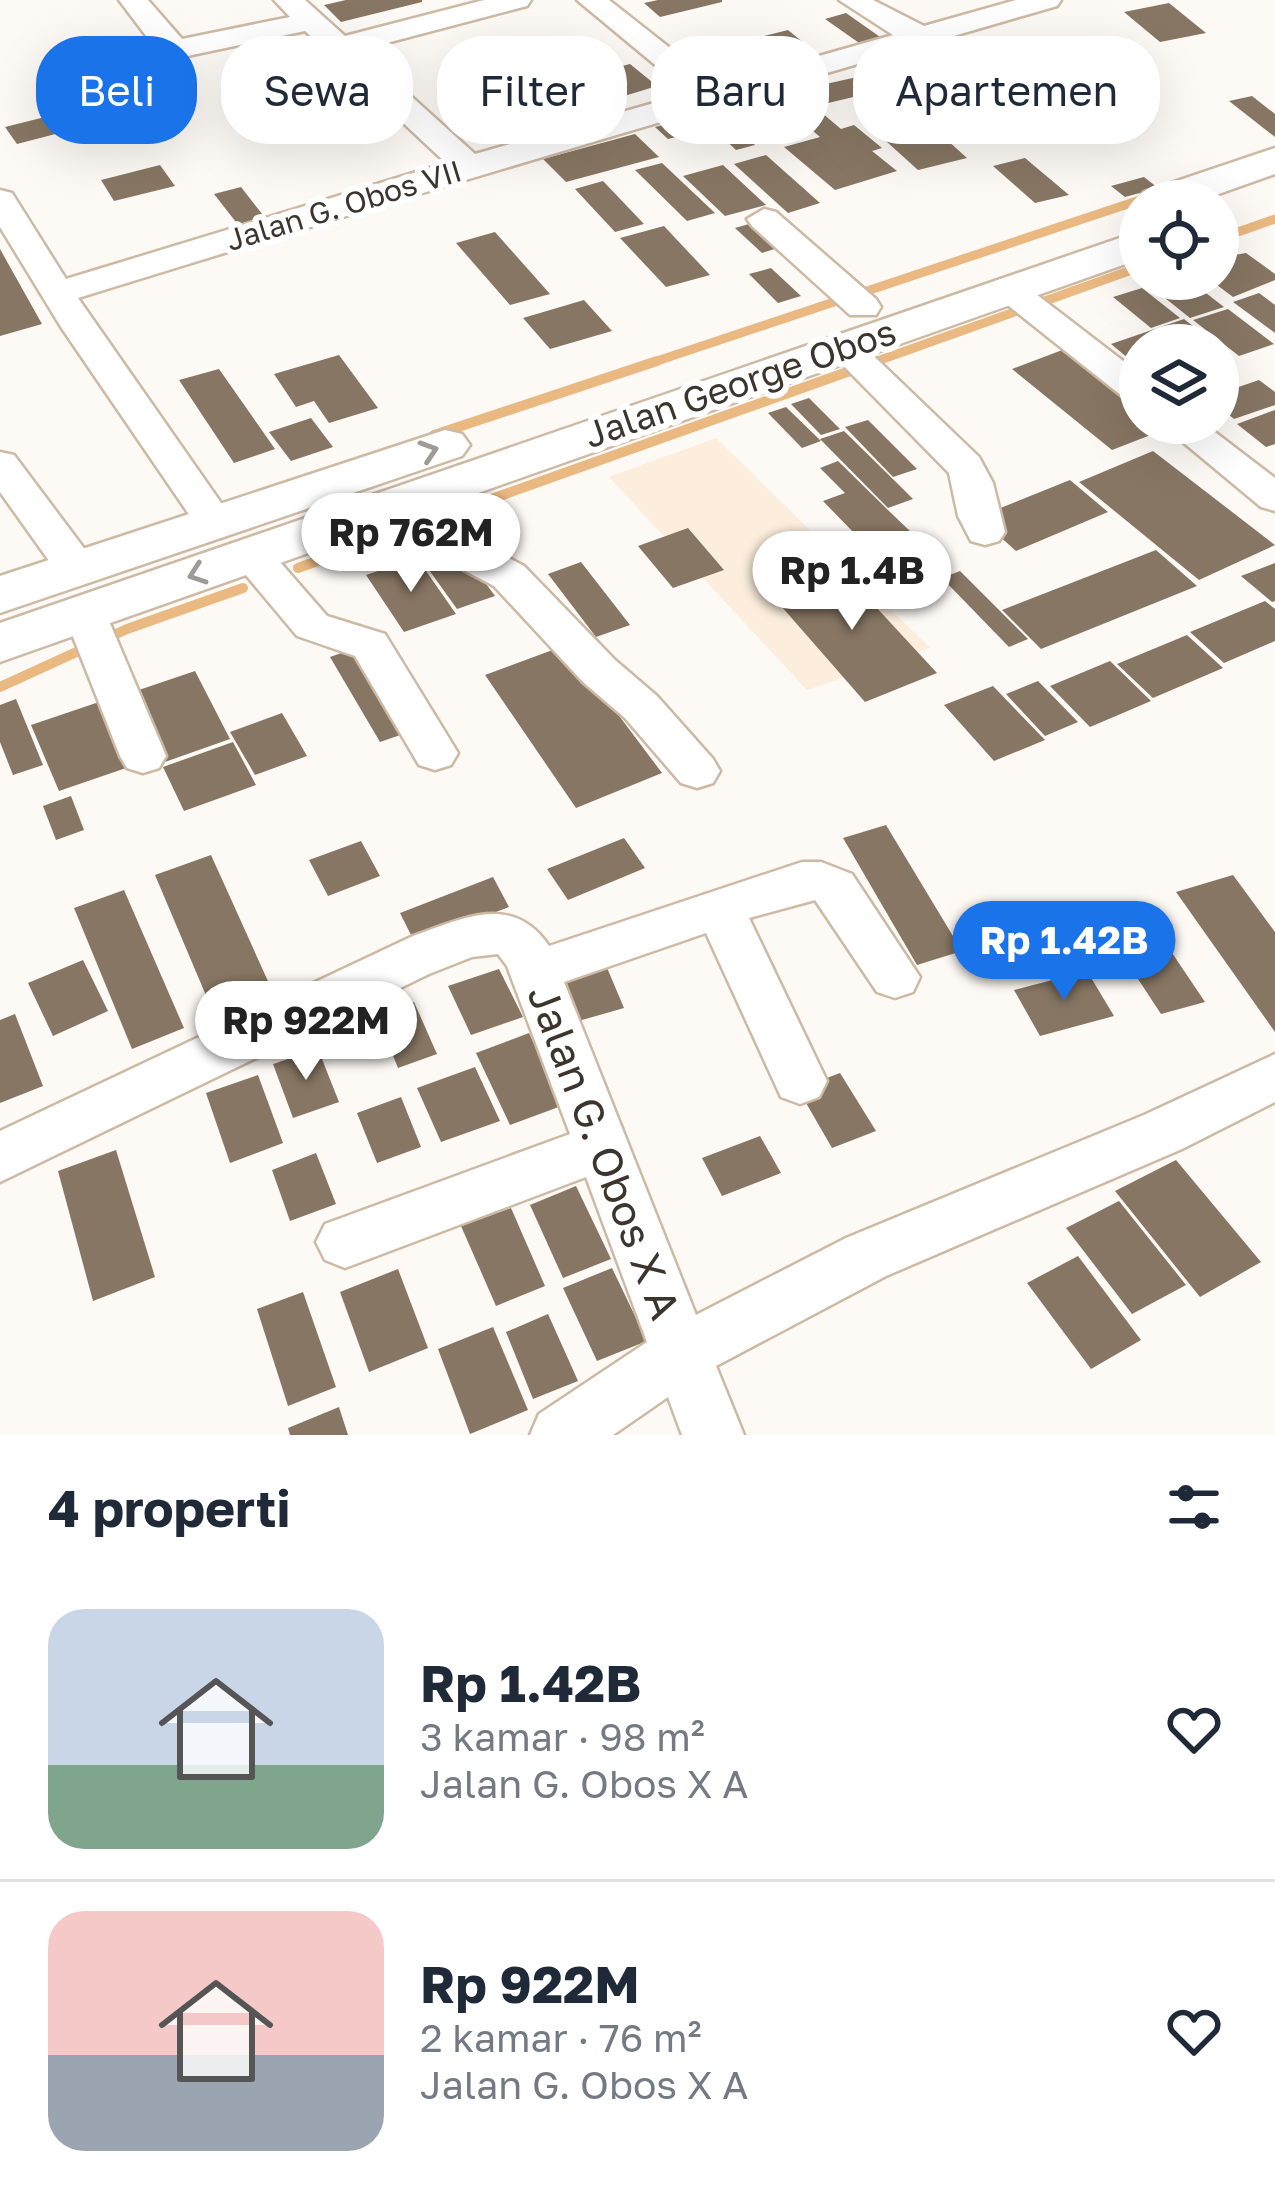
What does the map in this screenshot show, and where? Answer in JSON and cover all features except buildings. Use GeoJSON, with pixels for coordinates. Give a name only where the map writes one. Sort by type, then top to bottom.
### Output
{"type":"FeatureCollection","features":[{"type":"Feature","properties":{"kind":"main road"},"geometry":{"type":"LineString","coordinates":[[1218,180],[1275,160]]}},
{"type":"Feature","properties":{"kind":"main road"},"geometry":{"type":"LineString","coordinates":[[1239,210],[1275,198]]}},
{"type":"Feature","properties":{"kind":"main road","name":"Jalan George Obos"},"geometry":{"type":"LineString","coordinates":[[0,643],[81,591],[215,523],[632,402],[853,327],[1119,217]]}},
{"type":"Feature","properties":{"kind":"main road","name":"Jalan George Obos"},"geometry":{"type":"LineString","coordinates":[[853,327],[1006,288],[1119,251]]}},
{"type":"Feature","properties":{"kind":"main road","name":"Jalan George Obos"},"geometry":{"type":"LineString","coordinates":[[0,595],[81,591],[251,556],[418,496],[632,402]]}},
{"type":"Feature","properties":{"kind":"street"},"geometry":{"type":"LineString","coordinates":[[133,0],[166,43],[178,49],[313,21]]}},
{"type":"Feature","properties":{"kind":"street"},"geometry":{"type":"LineString","coordinates":[[288,0],[330,36]]}},
{"type":"Feature","properties":{"kind":"street"},"geometry":{"type":"LineString","coordinates":[[380,36],[517,0]]}},
{"type":"Feature","properties":{"kind":"street"},"geometry":{"type":"LineString","coordinates":[[591,0],[651,48]]}},
{"type":"Feature","properties":{"kind":"street"},"geometry":{"type":"LineString","coordinates":[[854,0],[894,26],[924,36]]}},
{"type":"Feature","properties":{"kind":"street","name":"Jalan G. Obos VII"},"geometry":{"type":"LineString","coordinates":[[929,36],[984,8],[1047,0]]}},
{"type":"Feature","properties":{"kind":"street"},"geometry":{"type":"LineString","coordinates":[[413,113],[469,166]]}},
{"type":"Feature","properties":{"kind":"street","name":"Jalan G. Obos VII"},"geometry":{"type":"LineString","coordinates":[[57,293],[651,114]]}},
{"type":"Feature","properties":{"kind":"street"},"geometry":{"type":"LineString","coordinates":[[0,200],[57,293],[215,523]]}},
{"type":"Feature","properties":{"kind":"street"},"geometry":{"type":"LineString","coordinates":[[764,219],[965,466],[978,491],[975,514],[985,532]]}},
{"type":"Feature","properties":{"kind":"street"},"geometry":{"type":"LineString","coordinates":[[1006,288],[1119,376]]}},
{"type":"Feature","properties":{"kind":"street"},"geometry":{"type":"LineString","coordinates":[[1206,444],[1275,498]]}},
{"type":"Feature","properties":{"kind":"street"},"geometry":{"type":"LineString","coordinates":[[0,464],[81,591],[143,756]]}},
{"type":"Feature","properties":{"kind":"street"},"geometry":{"type":"LineString","coordinates":[[418,496],[473,557],[508,576],[599,671],[641,707],[697,771]]}},
{"type":"Feature","properties":{"kind":"street"},"geometry":{"type":"LineString","coordinates":[[251,556],[312,626],[370,645],[435,753]]}},
{"type":"Feature","properties":{"kind":"street"},"geometry":{"type":"LineString","coordinates":[[535,971],[802,881],[821,881],[835,888],[895,977]]}},
{"type":"Feature","properties":{"kind":"street"},"geometry":{"type":"LineString","coordinates":[[720,909],[800,1081]]}},
{"type":"Feature","properties":{"kind":"street","name":"Jalan G. Obos X A"},"geometry":{"type":"LineString","coordinates":[[0,1158],[235,1040],[415,959],[474,938],[511,934],[530,956],[599,1148],[681,1353],[866,1257],[1163,1132],[1275,1077]]}},
{"type":"Feature","properties":{"kind":"street"},"geometry":{"type":"LineString","coordinates":[[345,1241],[599,1148]]}},
{"type":"Feature","properties":{"kind":"street"},"geometry":{"type":"LineString","coordinates":[[561,1435],[681,1353],[713,1435]]}},
{"type":"Feature","properties":{"kind":"shaded area"},"geometry":{"type":"Polygon","coordinates":[[[716,438],[930,648],[807,690],[609,477],[716,438]]]}},
{"type":"Feature","properties":{"kind":"waterway"},"geometry":{"type":"LineString","coordinates":[[657,361],[1119,207]]}},
{"type":"Feature","properties":{"kind":"waterway"},"geometry":{"type":"LineString","coordinates":[[1239,232],[1275,219]]}},
{"type":"Feature","properties":{"kind":"waterway"},"geometry":{"type":"LineString","coordinates":[[869,364],[1119,275]]}},
{"type":"Feature","properties":{"kind":"waterway"},"geometry":{"type":"LineString","coordinates":[[434,435],[657,361]]}},
{"type":"Feature","properties":{"kind":"waterway"},"geometry":{"type":"LineString","coordinates":[[648,364],[657,361]]}},
{"type":"Feature","properties":{"kind":"waterway"},"geometry":{"type":"LineString","coordinates":[[298,568],[878,361]]}},
{"type":"Feature","properties":{"kind":"waterway"},"geometry":{"type":"LineString","coordinates":[[0,687],[127,629],[243,588]]}}]}
